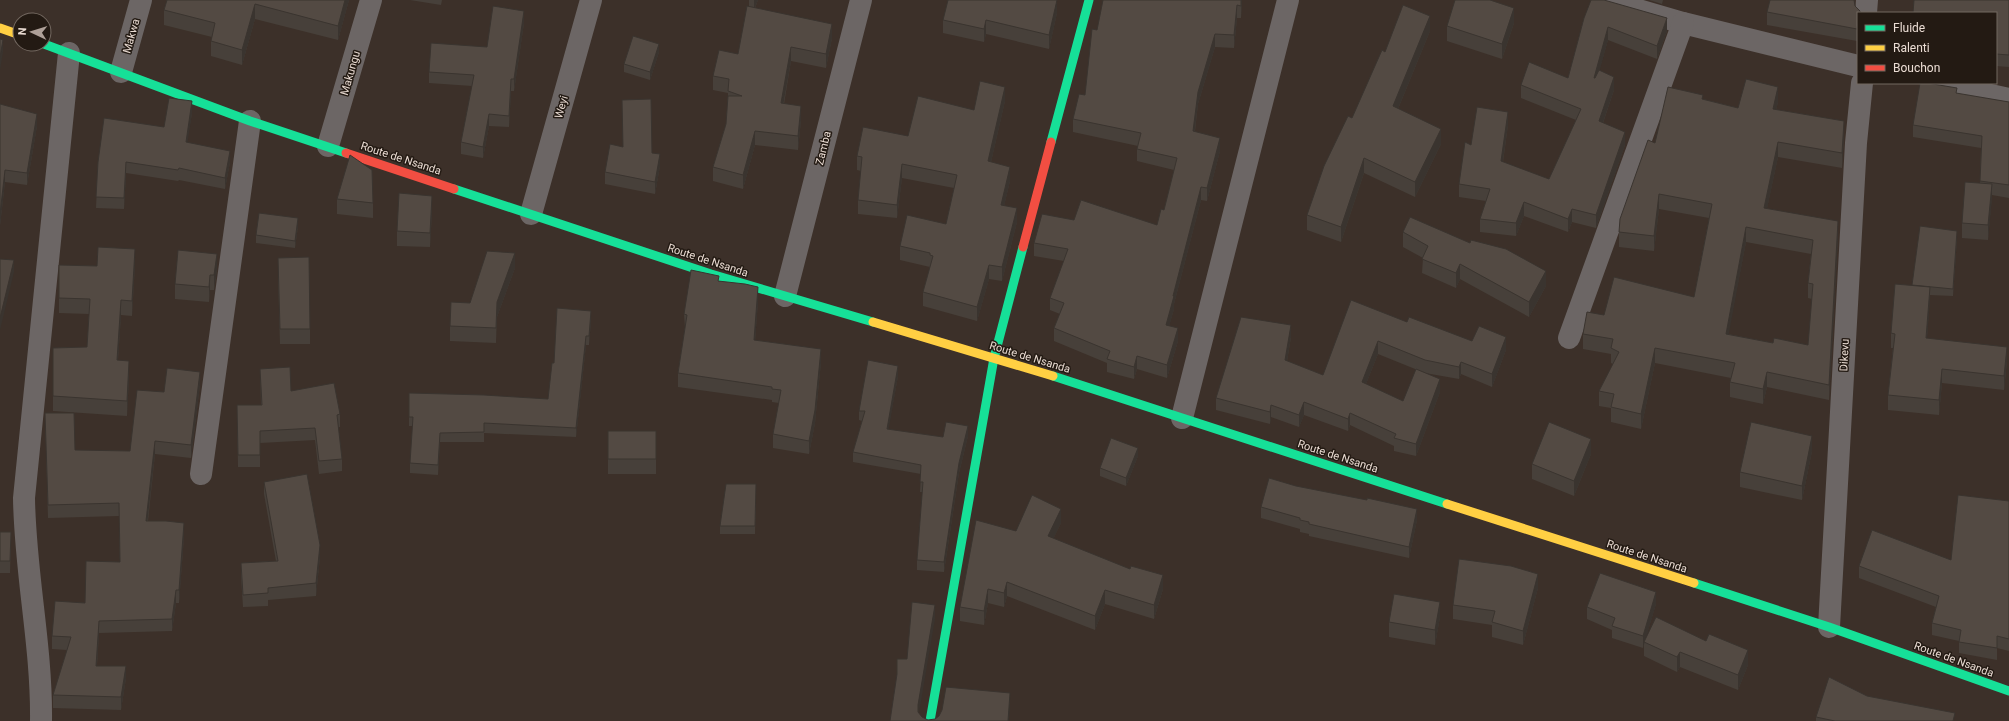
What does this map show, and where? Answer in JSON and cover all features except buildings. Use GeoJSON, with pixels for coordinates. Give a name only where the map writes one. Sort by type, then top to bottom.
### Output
{"type":"FeatureCollection","features":[{"type":"Feature","properties":{"kind":"street","name":"Makwa"},"geometry":{"type":"LineString","coordinates":[[121,72],[141,0]]}},
{"type":"Feature","properties":{"kind":"street","name":"Makungu"},"geometry":{"type":"LineString","coordinates":[[328,146],[371,0]]}},
{"type":"Feature","properties":{"kind":"street","name":"Weyi"},"geometry":{"type":"LineString","coordinates":[[531,214],[591,0]]}},
{"type":"Feature","properties":{"kind":"street","name":"Zamba"},"geometry":{"type":"LineString","coordinates":[[785,296],[861,0]]}},
{"type":"Feature","properties":{"kind":"street"},"geometry":{"type":"LineString","coordinates":[[930,721],[994,358],[1090,0]]}},
{"type":"Feature","properties":{"kind":"street"},"geometry":{"type":"LineString","coordinates":[[1182,418],[1288,0]]}},
{"type":"Feature","properties":{"kind":"street"},"geometry":{"type":"LineString","coordinates":[[1604,0],[1683,23],[1857,66]]}},
{"type":"Feature","properties":{"kind":"street"},"geometry":{"type":"LineString","coordinates":[[1866,12],[1867,0]]}},
{"type":"Feature","properties":{"kind":"street"},"geometry":{"type":"LineString","coordinates":[[1569,338],[1683,23]]}},
{"type":"Feature","properties":{"kind":"street"},"geometry":{"type":"LineString","coordinates":[[0,28],[12,32]]}},
{"type":"Feature","properties":{"kind":"street","name":"Route de Nsanda"},"geometry":{"type":"LineString","coordinates":[[52,47],[250,121],[711,274],[994,358],[1182,418],[1829,627],[2009,691]]}},
{"type":"Feature","properties":{"kind":"street"},"geometry":{"type":"LineString","coordinates":[[41,721],[41,682],[24,529],[24,498],[69,53]]}},
{"type":"Feature","properties":{"kind":"street","name":"Dikevu"},"geometry":{"type":"LineString","coordinates":[[1829,627],[1855,151],[1862,84]]}},
{"type":"Feature","properties":{"kind":"street"},"geometry":{"type":"LineString","coordinates":[[1941,84],[2009,99]]}},
{"type":"Feature","properties":{"kind":"street"},"geometry":{"type":"LineString","coordinates":[[202,474],[250,121]]}},
{"type":"Feature","properties":{"kind":"traffic: fast"},"geometry":{"type":"LineString","coordinates":[[1051,142],[1089,0]]}},
{"type":"Feature","properties":{"kind":"traffic: fast"},"geometry":{"type":"LineString","coordinates":[[52,47],[250,121],[346,153]]}},
{"type":"Feature","properties":{"kind":"traffic: fast"},"geometry":{"type":"LineString","coordinates":[[454,189],[711,274],[873,322]]}},
{"type":"Feature","properties":{"kind":"traffic: fast"},"geometry":{"type":"LineString","coordinates":[[930,721],[994,358],[1023,247]]}},
{"type":"Feature","properties":{"kind":"traffic: fast"},"geometry":{"type":"LineString","coordinates":[[1053,376],[1447,504]]}},
{"type":"Feature","properties":{"kind":"traffic: fast"},"geometry":{"type":"LineString","coordinates":[[1694,583],[1829,627],[2009,691]]}},
{"type":"Feature","properties":{"kind":"traffic: slow"},"geometry":{"type":"LineString","coordinates":[[0,28],[12,32]]}},
{"type":"Feature","properties":{"kind":"traffic: slow"},"geometry":{"type":"LineString","coordinates":[[873,322],[1053,376]]}},
{"type":"Feature","properties":{"kind":"traffic: slow"},"geometry":{"type":"LineString","coordinates":[[1447,504],[1694,583]]}},
{"type":"Feature","properties":{"kind":"traffic: jam"},"geometry":{"type":"LineString","coordinates":[[1023,247],[1051,142]]}},
{"type":"Feature","properties":{"kind":"traffic: jam"},"geometry":{"type":"LineString","coordinates":[[346,153],[454,189]]}}]}
